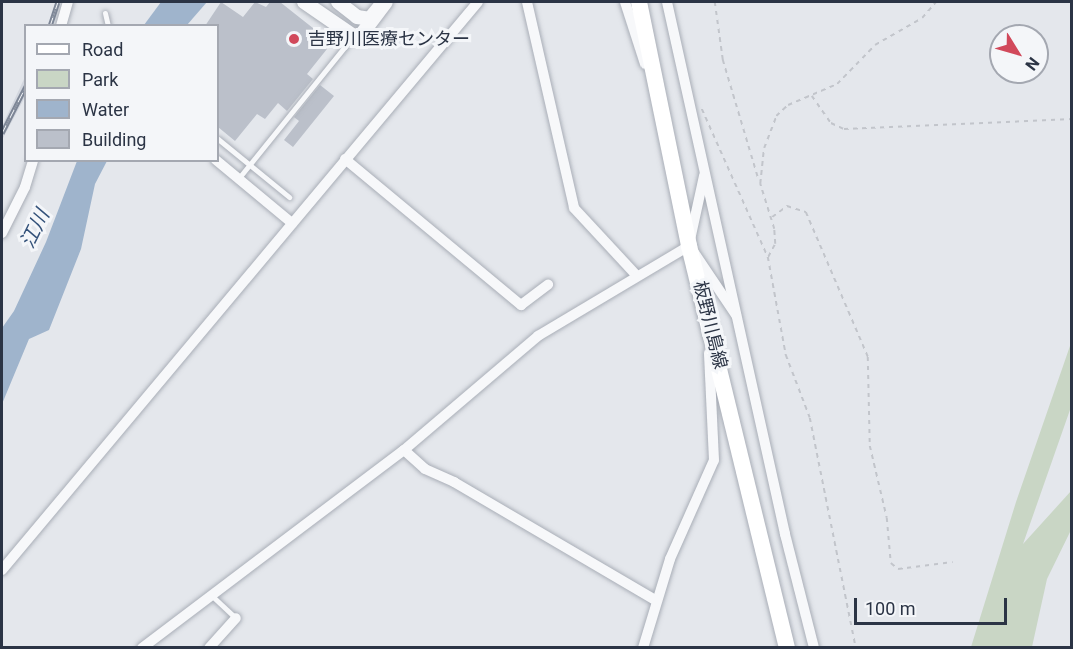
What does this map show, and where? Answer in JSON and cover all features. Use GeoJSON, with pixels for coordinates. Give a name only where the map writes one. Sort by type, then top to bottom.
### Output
{"type":"FeatureCollection","features":[{"type":"Feature","properties":{"kind":"main road","name":"板野川島線"},"geometry":{"type":"LineString","coordinates":[[639,2],[656,70],[689,246],[712,332],[787,648]]}},
{"type":"Feature","properties":{"kind":"street"},"geometry":{"type":"LineString","coordinates":[[62,24],[68,2]]}},
{"type":"Feature","properties":{"kind":"street"},"geometry":{"type":"LineString","coordinates":[[304,2],[349,36],[360,35],[368,19],[386,2]]}},
{"type":"Feature","properties":{"kind":"street"},"geometry":{"type":"LineString","coordinates":[[338,2],[368,19]]}},
{"type":"Feature","properties":{"kind":"street"},"geometry":{"type":"LineString","coordinates":[[2,570],[478,2]]}},
{"type":"Feature","properties":{"kind":"street"},"geometry":{"type":"LineString","coordinates":[[527,2],[574,208],[636,275]]}},
{"type":"Feature","properties":{"kind":"street"},"geometry":{"type":"LineString","coordinates":[[625,2],[644,63],[656,70]]}},
{"type":"Feature","properties":{"kind":"street"},"geometry":{"type":"LineString","coordinates":[[667,2],[785,534],[814,648]]}},
{"type":"Feature","properties":{"kind":"street"},"geometry":{"type":"LineString","coordinates":[[345,159],[521,305],[548,285]]}},
{"type":"Feature","properties":{"kind":"street"},"geometry":{"type":"LineString","coordinates":[[2,233],[25,188],[32,162]]}},
{"type":"Feature","properties":{"kind":"street"},"geometry":{"type":"LineString","coordinates":[[218,162],[292,223]]}},
{"type":"Feature","properties":{"kind":"street"},"geometry":{"type":"LineString","coordinates":[[705,173],[689,246],[737,317]]}},
{"type":"Feature","properties":{"kind":"street"},"geometry":{"type":"LineString","coordinates":[[142,648],[404,450],[510,357],[636,275],[689,246]]}},
{"type":"Feature","properties":{"kind":"street"},"geometry":{"type":"LineString","coordinates":[[643,648],[655,600],[714,460],[708,345],[712,332]]}},
{"type":"Feature","properties":{"kind":"street"},"geometry":{"type":"LineString","coordinates":[[404,450],[425,469],[454,482],[655,600]]}},
{"type":"Feature","properties":{"kind":"street"},"geometry":{"type":"LineString","coordinates":[[209,648],[236,618]]}},
{"type":"Feature","properties":{"kind":"lane"},"geometry":{"type":"LineString","coordinates":[[368,19],[377,2]]}},
{"type":"Feature","properties":{"kind":"lane"},"geometry":{"type":"LineString","coordinates":[[105,14],[108,24]]}},
{"type":"Feature","properties":{"kind":"lane"},"geometry":{"type":"LineString","coordinates":[[238,179],[346,45],[349,36]]}},
{"type":"Feature","properties":{"kind":"lane"},"geometry":{"type":"LineString","coordinates":[[219,140],[289,197]]}},
{"type":"Feature","properties":{"kind":"lane"},"geometry":{"type":"LineString","coordinates":[[211,595],[236,618]]}},
{"type":"Feature","properties":{"kind":"path"},"geometry":{"type":"LineString","coordinates":[[715,2],[723,60],[771,219],[775,244],[768,257]]}},
{"type":"Feature","properties":{"kind":"path"},"geometry":{"type":"LineString","coordinates":[[760,184],[764,148],[776,116],[788,105],[837,84],[875,45],[922,18],[936,2]]}},
{"type":"Feature","properties":{"kind":"path"},"geometry":{"type":"LineString","coordinates":[[687,93],[695,93],[768,257],[786,355],[810,418],[856,648]]}},
{"type":"Feature","properties":{"kind":"path"},"geometry":{"type":"LineString","coordinates":[[811,96],[820,103],[831,123],[844,129],[1071,119]]}},
{"type":"Feature","properties":{"kind":"path"},"geometry":{"type":"LineString","coordinates":[[771,219],[787,206],[806,212],[868,357],[870,446],[887,518],[891,563],[898,569],[953,562]]}},
{"type":"Feature","properties":{"kind":"shaded area"},"geometry":{"type":"Polygon","coordinates":[[[24,79],[24,99],[2,140],[2,126],[24,79]]]}},
{"type":"Feature","properties":{"kind":"green space"},"geometry":{"type":"Polygon","coordinates":[[[1071,343],[1071,407],[1023,544],[1071,491],[1071,530],[1047,579],[1032,647],[971,647],[1016,502],[1071,343]]]}},
{"type":"Feature","properties":{"kind":"water"},"geometry":{"type":"Polygon","coordinates":[[[161,2],[207,2],[188,24],[145,24],[161,2]]]}},
{"type":"Feature","properties":{"kind":"water"},"geometry":{"type":"Polygon","coordinates":[[[77,162],[106,162],[95,184],[81,249],[49,330],[29,339],[2,404],[2,328],[14,311],[46,242],[77,162]]]}},
{"type":"Feature","properties":{"kind":"building"},"geometry":{"type":"Polygon","coordinates":[[[221,2],[243,17],[255,2],[266,7],[270,2],[280,2],[323,36],[322,45],[327,49],[307,74],[313,79],[287,111],[278,103],[265,119],[257,114],[235,141],[219,128],[219,24],[206,24],[221,2]]]}},
{"type":"Feature","properties":{"kind":"building"},"geometry":{"type":"Polygon","coordinates":[[[320,85],[334,96],[293,147],[284,140],[299,121],[294,117],[320,85]]]}},
{"type":"Feature","properties":{"kind":"railway"},"geometry":{"type":"LineString","coordinates":[[51,24],[58,2]]}},
{"type":"Feature","properties":{"kind":"railway"},"geometry":{"type":"LineString","coordinates":[[2,133],[24,90]]}},
{"type":"Feature","properties":{"kind":"place","name":"吉野川医療センター"},"geometry":{"type":"Point","coordinates":[294,39]}},
{"type":"Feature","properties":{"kind":"water label","name":"江川"},"geometry":{"type":"Point","coordinates":[35,229]}}]}
